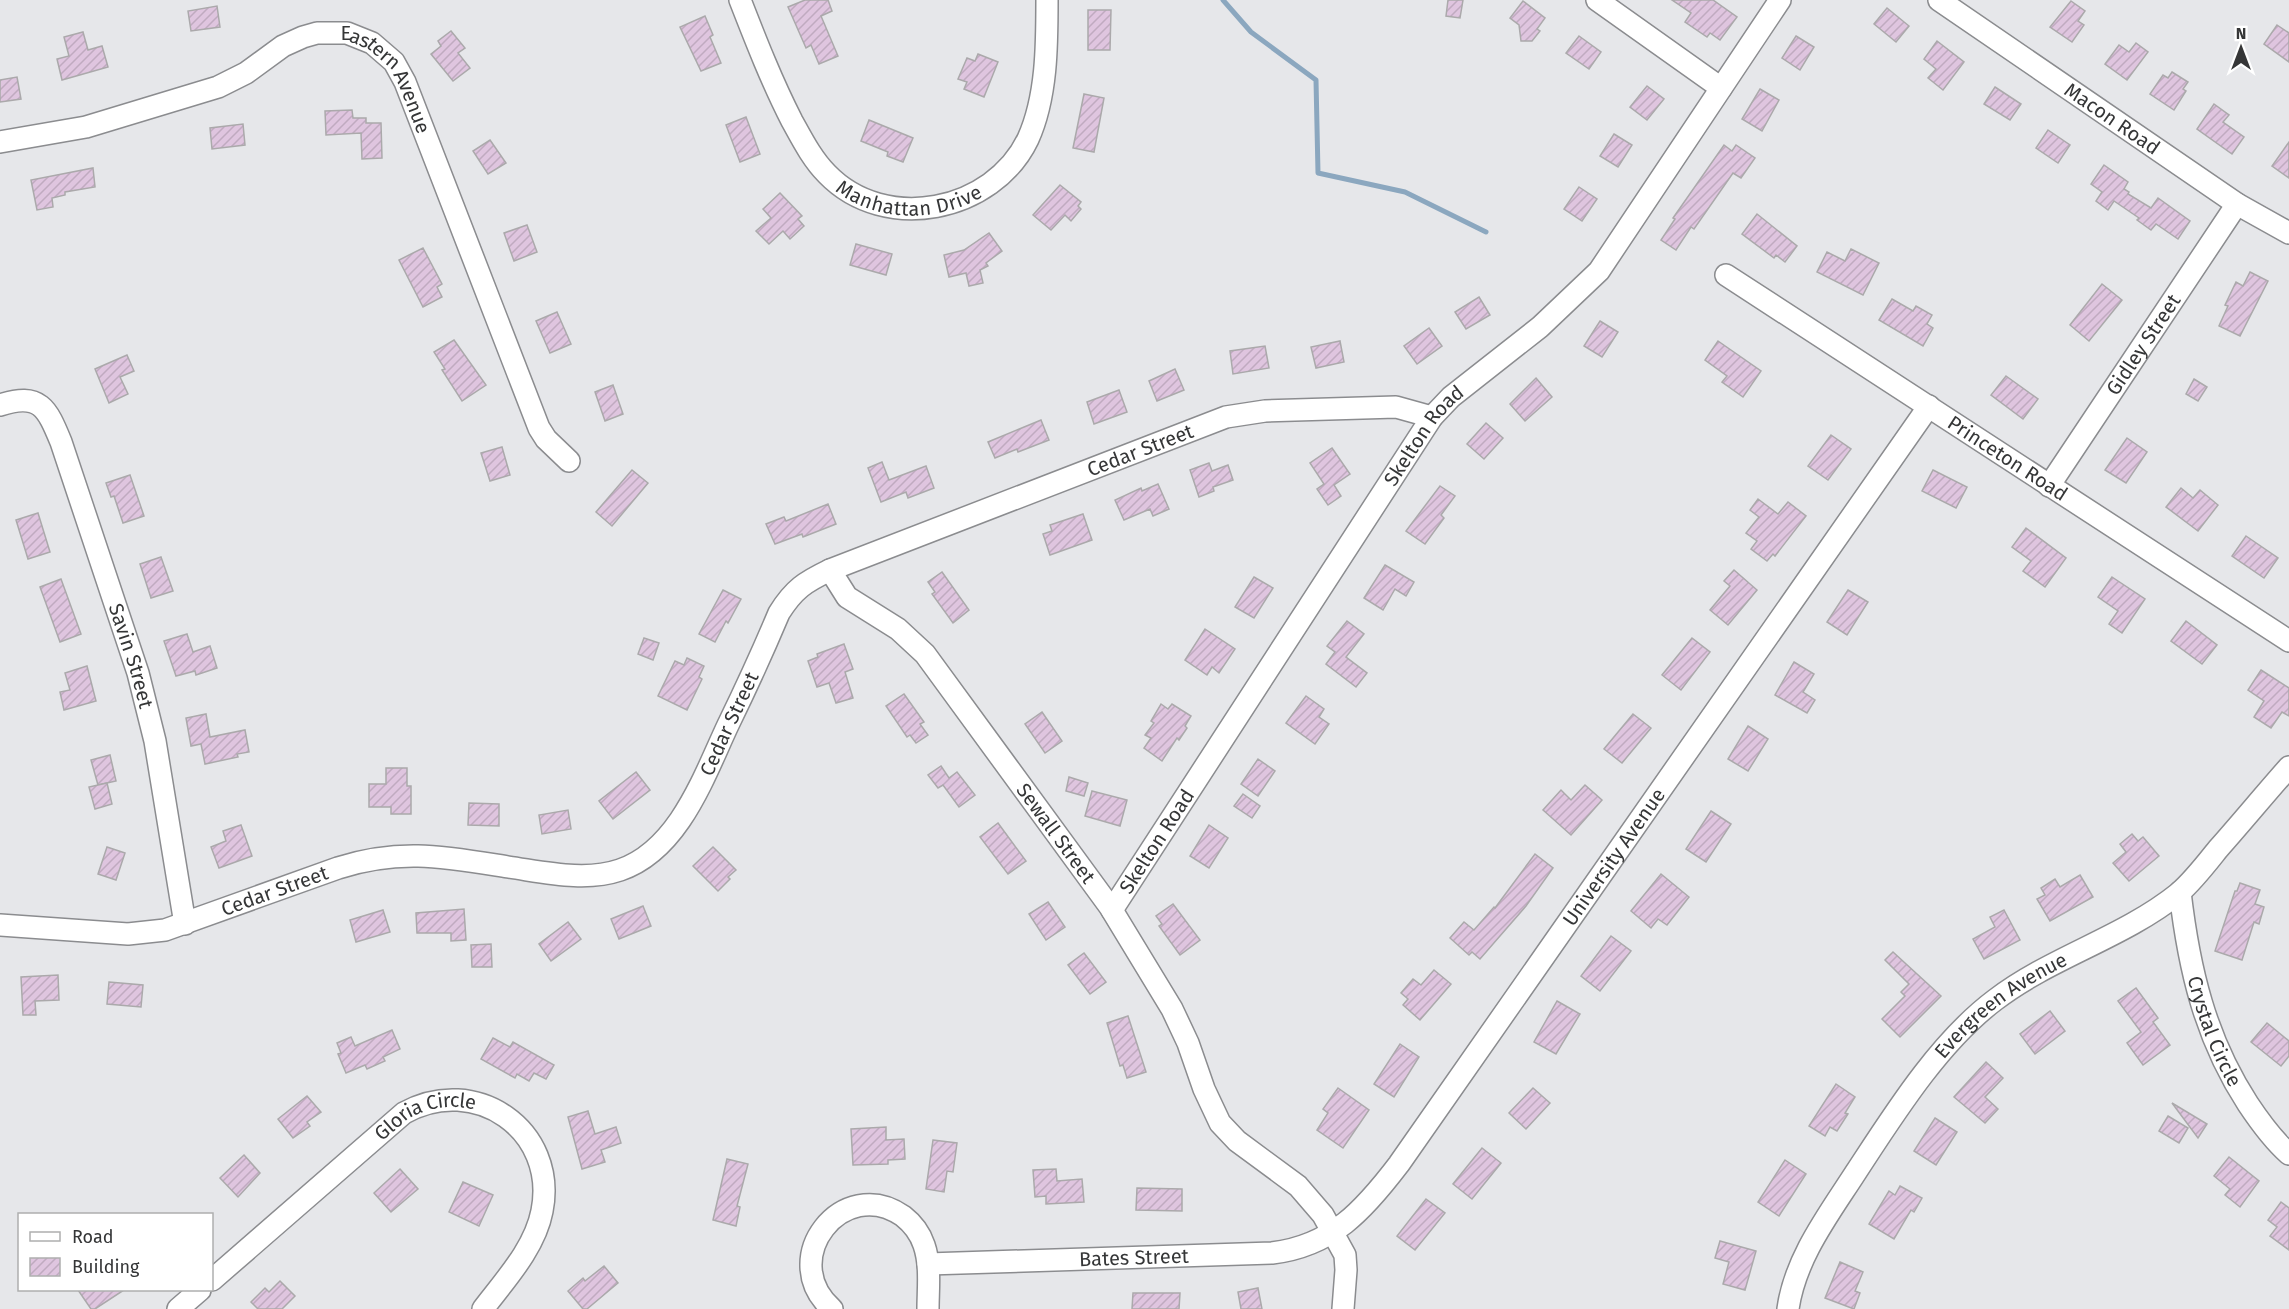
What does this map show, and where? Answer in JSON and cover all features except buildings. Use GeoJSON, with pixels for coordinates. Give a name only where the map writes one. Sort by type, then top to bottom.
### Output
{"type":"FeatureCollection","features":[{"type":"Feature","properties":{"kind":"street","name":"Manhattan Drive"},"geometry":{"type":"LineString","coordinates":[[740,0],[771,81],[811,154],[827,174],[855,193],[877,203],[911,209],[946,205],[976,194],[1001,176],[1018,156],[1028,138],[1041,92],[1046,55],[1047,0]]}},
{"type":"Feature","properties":{"kind":"street"},"geometry":{"type":"LineString","coordinates":[[1597,0],[1721,88]]}},
{"type":"Feature","properties":{"kind":"street","name":"Skelton Road"},"geometry":{"type":"LineString","coordinates":[[1111,908],[1432,417],[1451,397],[1540,327],[1599,271],[1780,0]]}},
{"type":"Feature","properties":{"kind":"street","name":"Macon Road"},"geometry":{"type":"LineString","coordinates":[[1939,0],[2237,204],[2289,233]]}},
{"type":"Feature","properties":{"kind":"street","name":"Eastern Avenue"},"geometry":{"type":"LineString","coordinates":[[0,142],[86,127],[218,87],[246,73],[283,46],[317,33],[347,33],[372,43],[383,51],[400,72],[441,171],[539,428],[546,440],[569,460]]}},
{"type":"Feature","properties":{"kind":"street","name":"Gidley Street"},"geometry":{"type":"LineString","coordinates":[[2049,486],[2237,204]]}},
{"type":"Feature","properties":{"kind":"street","name":"Princeton Road"},"geometry":{"type":"LineString","coordinates":[[1726,275],[2289,641]]}},
{"type":"Feature","properties":{"kind":"street","name":"Savin Street"},"geometry":{"type":"LineString","coordinates":[[0,405],[20,399],[36,402],[46,410],[61,442],[138,673],[155,741],[185,924]]}},
{"type":"Feature","properties":{"kind":"street","name":"University Avenue"},"geometry":{"type":"LineString","coordinates":[[1334,1232],[1360,1210],[1399,1164],[1929,406]]}},
{"type":"Feature","properties":{"kind":"street","name":"Cedar Street"},"geometry":{"type":"LineString","coordinates":[[0,925],[128,934],[165,930],[338,868],[378,857],[418,854],[439,856],[554,874],[614,872],[645,857],[676,825],[693,798],[786,603],[798,588],[830,570],[1226,417],[1265,411],[1396,407],[1432,417]]}},
{"type":"Feature","properties":{"kind":"street","name":"Sewall Street"},"geometry":{"type":"LineString","coordinates":[[830,570],[847,597],[898,628],[925,654],[1111,908],[1172,1008],[1220,1123],[1237,1141],[1306,1193],[1334,1232]]}},
{"type":"Feature","properties":{"kind":"street","name":"Evergreen Avenue"},"geometry":{"type":"LineString","coordinates":[[1788,1309],[1799,1268],[1838,1200],[1910,1091],[1966,1026],[1995,1000],[2034,975],[2132,925],[2180,892],[2289,767]]}},
{"type":"Feature","properties":{"kind":"street","name":"Crystal Circle"},"geometry":{"type":"LineString","coordinates":[[2180,892],[2190,959],[2204,1014],[2218,1049],[2237,1086],[2259,1120],[2289,1154]]}},
{"type":"Feature","properties":{"kind":"street","name":"Gloria Circle"},"geometry":{"type":"LineString","coordinates":[[213,1279],[390,1123],[419,1104],[454,1098],[489,1107],[506,1116],[520,1129],[531,1145],[543,1178],[545,1195],[538,1229],[520,1259],[483,1309]]}},
{"type":"Feature","properties":{"kind":"street"},"geometry":{"type":"LineString","coordinates":[[832,1309],[815,1287],[812,1278],[813,1248],[821,1230],[843,1211],[872,1206],[900,1214],[920,1236],[928,1264],[928,1309]]}},
{"type":"Feature","properties":{"kind":"street"},"geometry":{"type":"LineString","coordinates":[[1334,1232],[1346,1260],[1343,1309]]}},
{"type":"Feature","properties":{"kind":"street","name":"Bates Street"},"geometry":{"type":"LineString","coordinates":[[928,1264],[1272,1253],[1305,1247],[1334,1232]]}},
{"type":"Feature","properties":{"kind":"street"},"geometry":{"type":"LineString","coordinates":[[178,1309],[199,1291]]}},
{"type":"Feature","properties":{"kind":"waterway"},"geometry":{"type":"LineString","coordinates":[[1223,0],[1251,32],[1316,80],[1318,173],[1405,192],[1486,232]]}}]}
